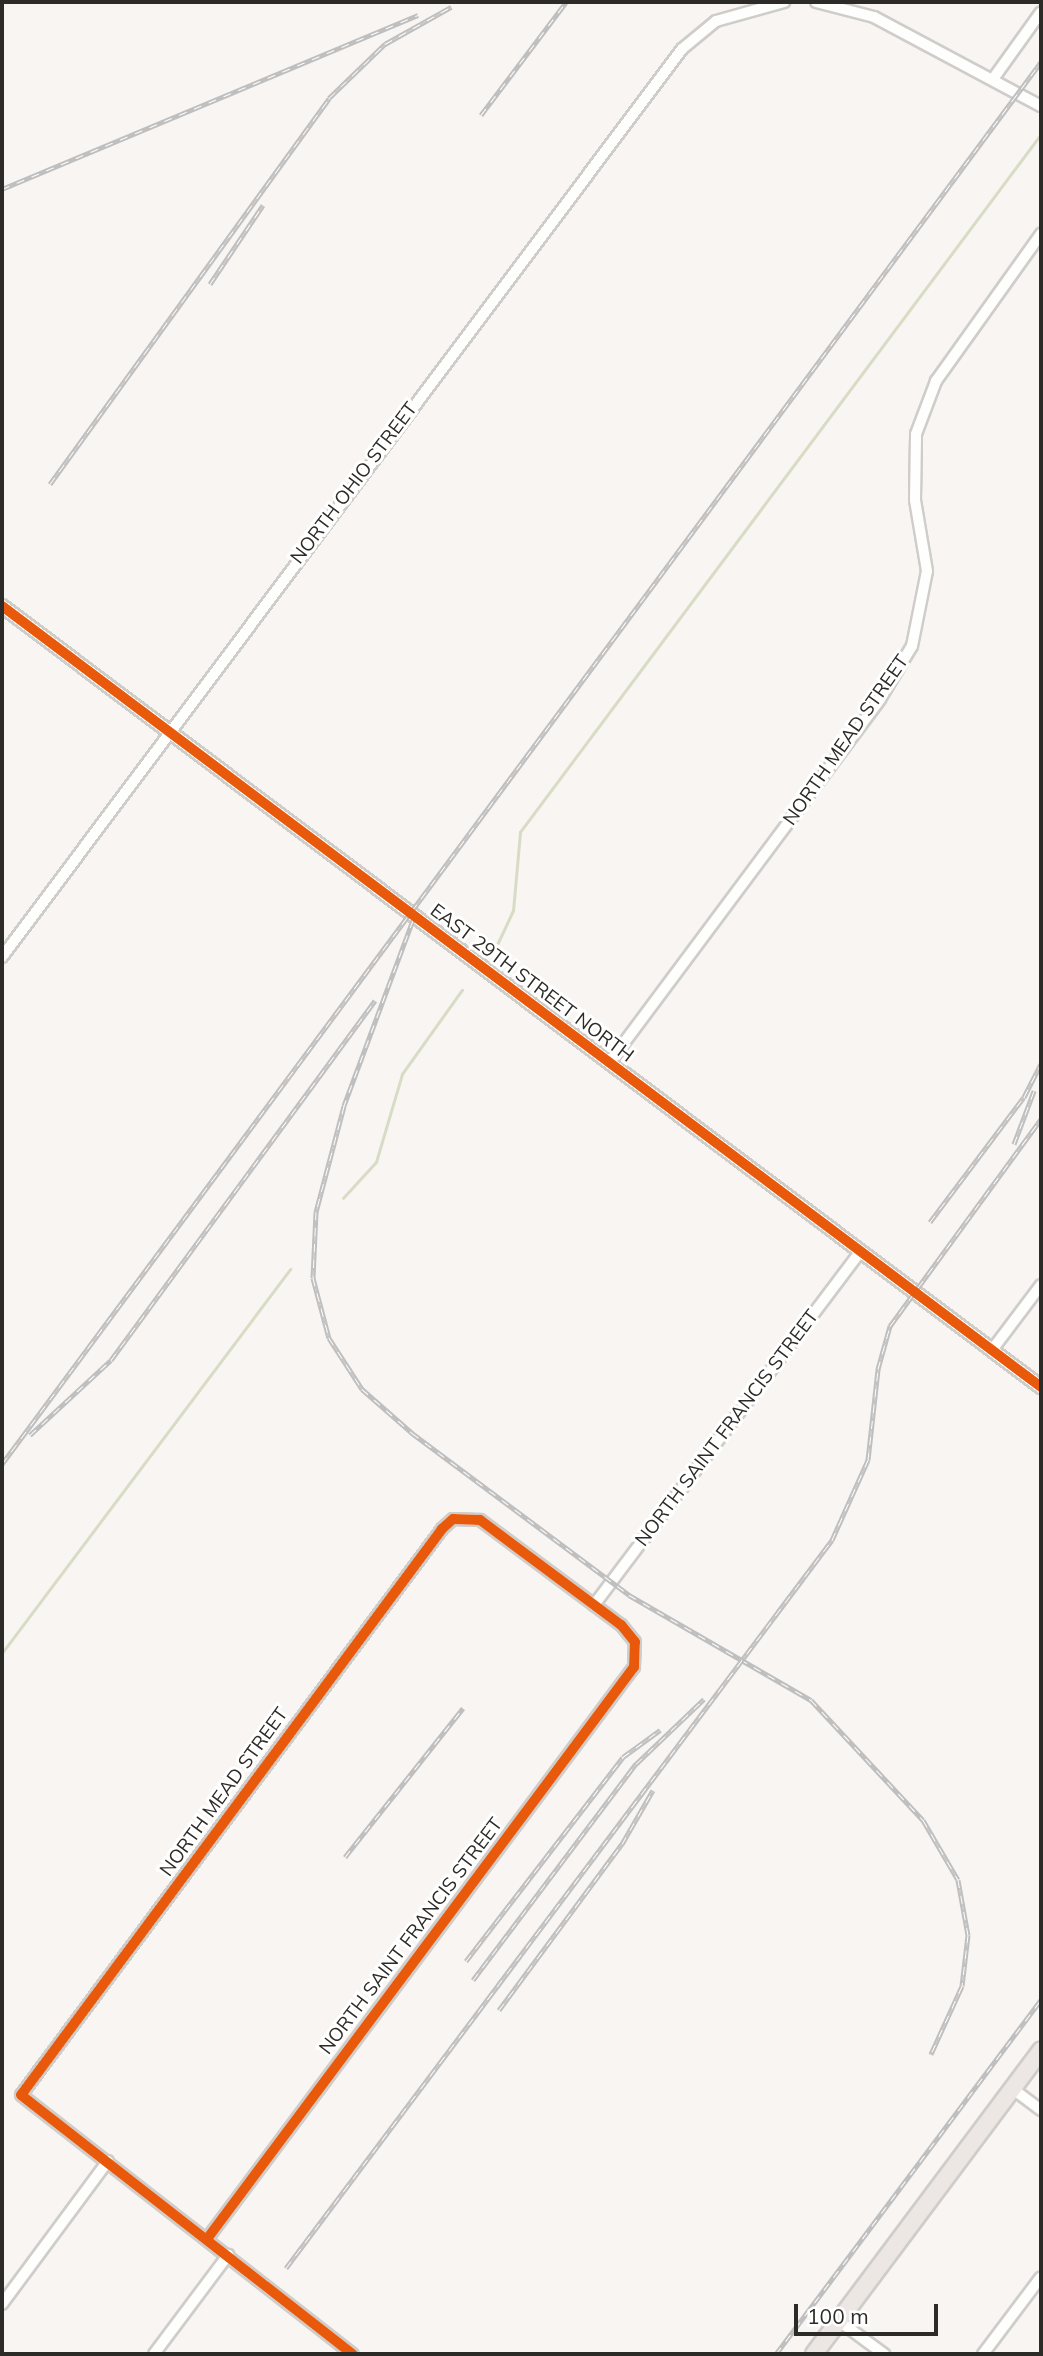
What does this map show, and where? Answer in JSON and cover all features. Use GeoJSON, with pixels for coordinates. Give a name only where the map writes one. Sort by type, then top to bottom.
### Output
{"type":"FeatureCollection","features":[{"type":"Feature","properties":{"kind":"main road"},"geometry":{"type":"LineString","coordinates":[[814,2354],[1041,2051]]}},
{"type":"Feature","properties":{"kind":"street","name":"NORTH OHIO STREET"},"geometry":{"type":"LineString","coordinates":[[2,957],[167,731],[676,56],[719,20],[784,2]]}},
{"type":"Feature","properties":{"kind":"street"},"geometry":{"type":"LineString","coordinates":[[817,2],[874,17],[1041,106]]}},
{"type":"Feature","properties":{"kind":"street"},"geometry":{"type":"LineString","coordinates":[[993,79],[1041,12]]}},
{"type":"Feature","properties":{"kind":"street","name":"NORTH MEAD STREET"},"geometry":{"type":"LineString","coordinates":[[609,1063],[880,699],[912,646],[927,571],[915,500],[916,434],[936,381],[1041,234]]}},
{"type":"Feature","properties":{"kind":"street","name":"EAST 29TH STREET NORTH"},"geometry":{"type":"LineString","coordinates":[[2,607],[1041,1387]]}},
{"type":"Feature","properties":{"kind":"street","name":"NORTH SAINT FRANCIS STREET"},"geometry":{"type":"LineString","coordinates":[[207,2239],[625,1681],[637,1651],[621,1625],[594,1605],[860,1251]]}},
{"type":"Feature","properties":{"kind":"street"},"geometry":{"type":"LineString","coordinates":[[992,1350],[1041,1284]]}},
{"type":"Feature","properties":{"kind":"street","name":"NORTH MEAD STREET"},"geometry":{"type":"LineString","coordinates":[[108,2161],[21,2095],[442,1529],[462,1517],[480,1521],[594,1605]]}},
{"type":"Feature","properties":{"kind":"street"},"geometry":{"type":"LineString","coordinates":[[1013,2089],[1041,2110]]}},
{"type":"Feature","properties":{"kind":"street"},"geometry":{"type":"LineString","coordinates":[[2,2304],[108,2161],[352,2354]]}},
{"type":"Feature","properties":{"kind":"street"},"geometry":{"type":"LineString","coordinates":[[154,2354],[228,2255]]}},
{"type":"Feature","properties":{"kind":"street"},"geometry":{"type":"LineString","coordinates":[[983,2354],[1041,2277]]}},
{"type":"Feature","properties":{"kind":"street"},"geometry":{"type":"LineString","coordinates":[[839,2321],[884,2354]]}},
{"type":"Feature","properties":{"kind":"waterway"},"geometry":{"type":"LineString","coordinates":[[496,947],[513,911],[520,832],[1041,134]]}},
{"type":"Feature","properties":{"kind":"waterway"},"geometry":{"type":"LineString","coordinates":[[343,1198],[376,1162],[402,1074],[462,990]]}},
{"type":"Feature","properties":{"kind":"waterway"},"geometry":{"type":"LineString","coordinates":[[2,1653],[290,1269]]}},
{"type":"Feature","properties":{"kind":"railway"},"geometry":{"type":"LineString","coordinates":[[481,115],[566,2]]}},
{"type":"Feature","properties":{"kind":"railway"},"geometry":{"type":"LineString","coordinates":[[50,484],[329,98],[385,44],[451,7]]}},
{"type":"Feature","properties":{"kind":"railway"},"geometry":{"type":"LineString","coordinates":[[2,189],[418,15]]}},
{"type":"Feature","properties":{"kind":"railway"},"geometry":{"type":"LineString","coordinates":[[2,1464],[1041,62]]}},
{"type":"Feature","properties":{"kind":"railway"},"geometry":{"type":"LineString","coordinates":[[210,284],[263,205]]}},
{"type":"Feature","properties":{"kind":"railway"},"geometry":{"type":"LineString","coordinates":[[413,920],[344,1106],[316,1212],[313,1278],[329,1338],[362,1389],[412,1433],[629,1595],[811,1700],[923,1820],[958,1880],[968,1935],[962,1986],[931,2054]]}},
{"type":"Feature","properties":{"kind":"railway"},"geometry":{"type":"LineString","coordinates":[[30,1435],[111,1360],[375,1001]]}},
{"type":"Feature","properties":{"kind":"railway"},"geometry":{"type":"LineString","coordinates":[[930,1222],[1024,1097],[1041,1064]]}},
{"type":"Feature","properties":{"kind":"railway"},"geometry":{"type":"LineString","coordinates":[[1014,1144],[1034,1091]]}},
{"type":"Feature","properties":{"kind":"railway"},"geometry":{"type":"LineString","coordinates":[[286,2268],[832,1540],[868,1460],[878,1369],[890,1326],[1041,1119]]}},
{"type":"Feature","properties":{"kind":"railway"},"geometry":{"type":"LineString","coordinates":[[473,1980],[636,1764],[704,1699]]}},
{"type":"Feature","properties":{"kind":"railway"},"geometry":{"type":"LineString","coordinates":[[345,1857],[463,1708]]}},
{"type":"Feature","properties":{"kind":"railway"},"geometry":{"type":"LineString","coordinates":[[466,1961],[623,1757],[660,1730]]}},
{"type":"Feature","properties":{"kind":"railway"},"geometry":{"type":"LineString","coordinates":[[499,2010],[622,1844],[653,1790]]}},
{"type":"Feature","properties":{"kind":"railway"},"geometry":{"type":"LineString","coordinates":[[776,2354],[1041,2000]]}},
{"type":"Feature","properties":{"kind":"cycle path"},"geometry":{"type":"LineString","coordinates":[[2,606],[1041,1387]]}},
{"type":"Feature","properties":{"kind":"cycle path"},"geometry":{"type":"LineString","coordinates":[[207,2239],[634,1667],[635,1642],[621,1625],[480,1520],[453,1519],[442,1529],[21,2095],[353,2354]]}}]}
